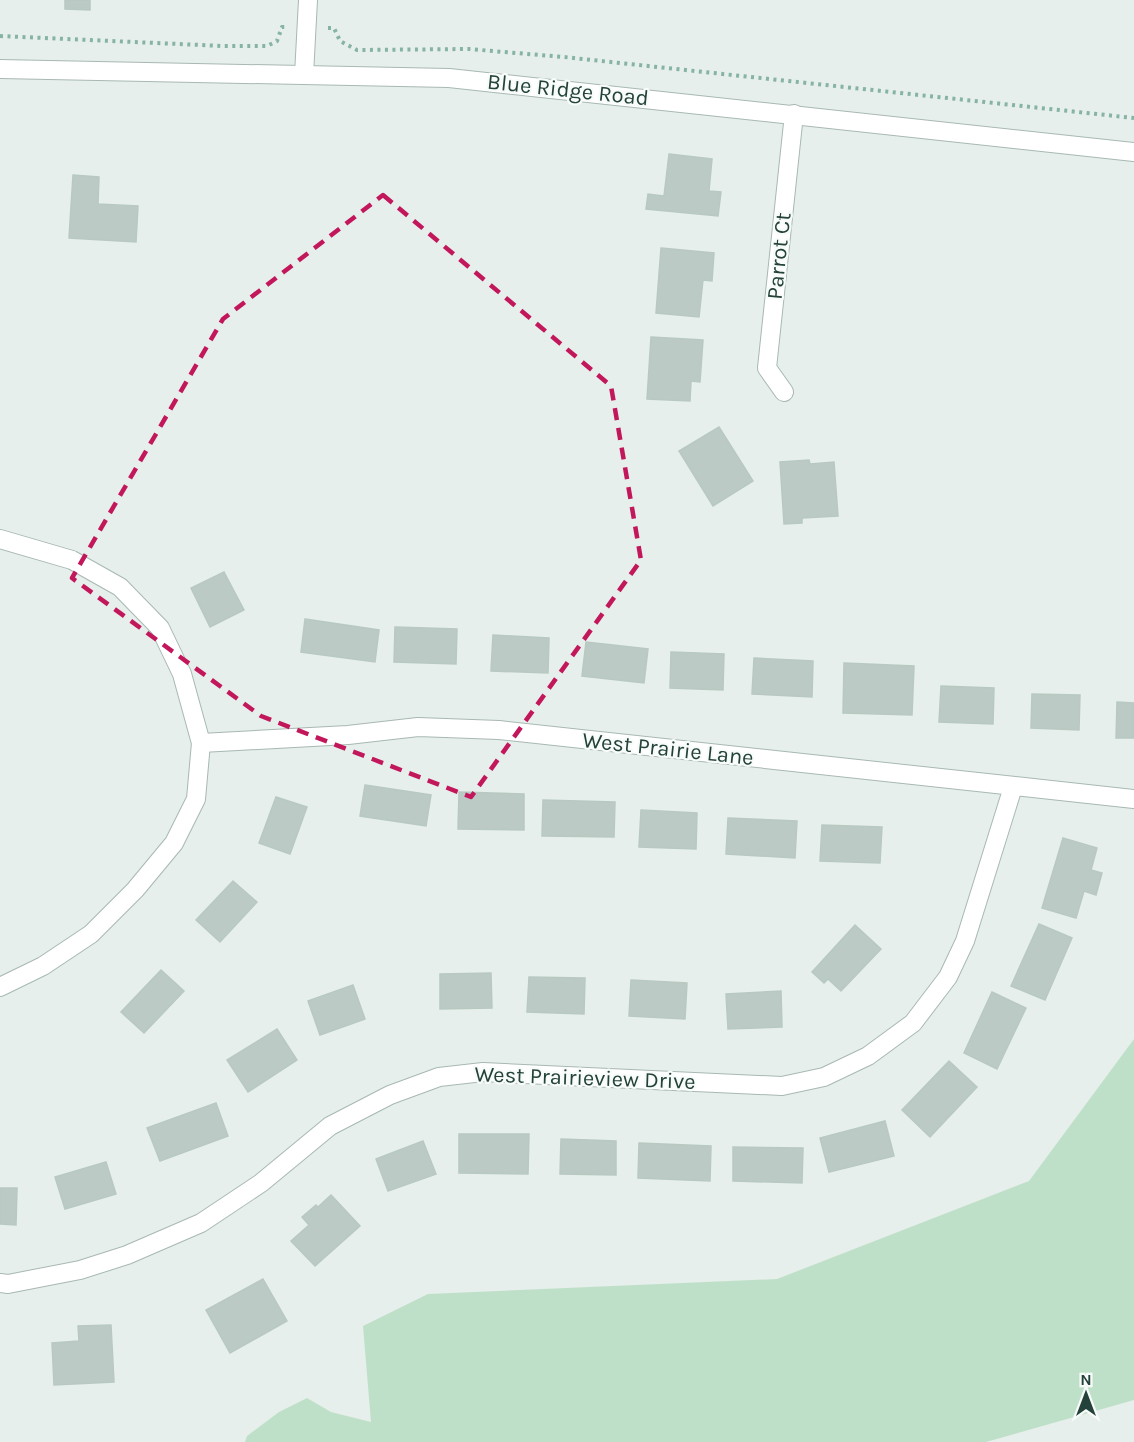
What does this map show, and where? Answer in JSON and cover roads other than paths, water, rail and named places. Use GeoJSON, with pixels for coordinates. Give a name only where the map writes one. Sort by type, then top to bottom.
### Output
{"type":"FeatureCollection","features":[{"type":"Feature","properties":{"kind":"street"},"geometry":{"type":"LineString","coordinates":[[304,75],[308,0]]}},
{"type":"Feature","properties":{"kind":"street","name":"Blue Ridge Road"},"geometry":{"type":"LineString","coordinates":[[0,69],[449,78],[1134,152]]}},
{"type":"Feature","properties":{"kind":"street","name":"Parrot Ct"},"geometry":{"type":"LineString","coordinates":[[784,392],[767,368],[794,114]]}},
{"type":"Feature","properties":{"kind":"street"},"geometry":{"type":"LineString","coordinates":[[0,539],[72,560],[120,588],[160,628],[182,674],[201,743],[196,800],[174,843],[135,890],[91,934],[43,966],[0,987]]}},
{"type":"Feature","properties":{"kind":"street","name":"West Prairie Lane"},"geometry":{"type":"LineString","coordinates":[[201,743],[348,735],[418,727],[499,730],[1134,799]]}},
{"type":"Feature","properties":{"kind":"street","name":"West Prairieview Drive"},"geometry":{"type":"LineString","coordinates":[[0,1283],[8,1284],[80,1270],[128,1255],[201,1223],[261,1183],[330,1126],[390,1095],[439,1077],[483,1072],[782,1086],[824,1077],[868,1056],[913,1023],[948,976],[965,941],[1013,787]]}}]}
